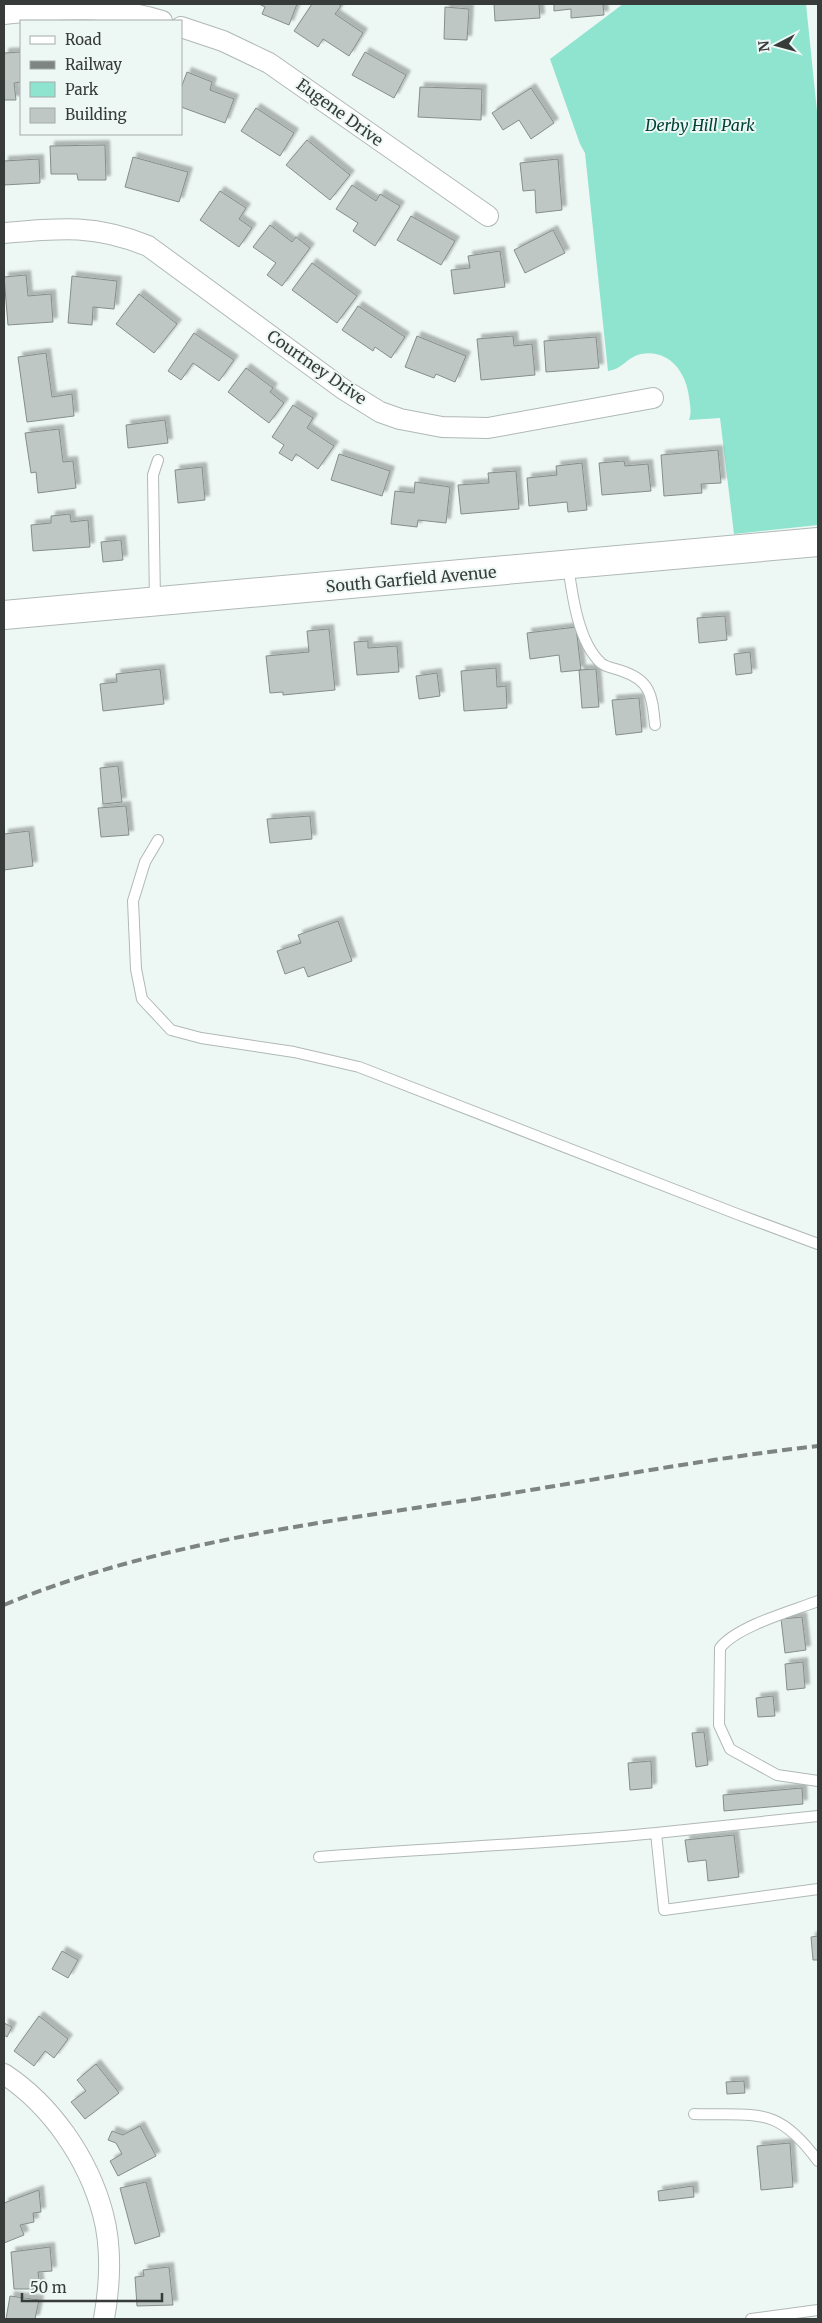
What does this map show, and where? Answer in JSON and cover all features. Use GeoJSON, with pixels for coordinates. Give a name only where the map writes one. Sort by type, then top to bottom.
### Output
{"type":"FeatureCollection","features":[{"type":"Feature","properties":{"kind":"street"},"geometry":{"type":"LineString","coordinates":[[4,14],[47,10],[112,11],[157,20]]}},
{"type":"Feature","properties":{"kind":"street","name":"Eugene Drive"},"geometry":{"type":"LineString","coordinates":[[182,27],[230,44],[282,72],[488,216]]}},
{"type":"Feature","properties":{"kind":"street","name":"Courtney Drive"},"geometry":{"type":"LineString","coordinates":[[4,232],[66,227],[83,228],[133,240],[148,246],[343,388],[380,412],[400,419],[442,427],[488,428],[653,398]]}},
{"type":"Feature","properties":{"kind":"street","name":"South Garfield Avenue"},"geometry":{"type":"LineString","coordinates":[[4,616],[818,542]]}},
{"type":"Feature","properties":{"kind":"street"},"geometry":{"type":"LineString","coordinates":[[4,2074],[21,2086],[47,2111],[68,2138],[94,2187],[103,2214],[108,2244],[108,2296],[104,2319]]}},
{"type":"Feature","properties":{"kind":"lane"},"geometry":{"type":"LineString","coordinates":[[155,602],[153,475],[158,460]]}},
{"type":"Feature","properties":{"kind":"lane"},"geometry":{"type":"LineString","coordinates":[[568,564],[572,595],[578,617],[589,644],[599,662],[645,682],[652,699],[655,725]]}},
{"type":"Feature","properties":{"kind":"lane"},"geometry":{"type":"LineString","coordinates":[[158,840],[145,862],[133,901],[136,969],[142,999],[171,1030],[201,1038],[294,1052],[359,1067],[818,1244]]}},
{"type":"Feature","properties":{"kind":"lane"},"geometry":{"type":"LineString","coordinates":[[818,1601],[767,1620],[726,1640],[720,1648],[719,1706],[719,1725],[730,1749],[778,1776],[818,1781]]}},
{"type":"Feature","properties":{"kind":"lane"},"geometry":{"type":"LineString","coordinates":[[319,1858],[478,1845],[583,1840],[818,1816]]}},
{"type":"Feature","properties":{"kind":"lane"},"geometry":{"type":"LineString","coordinates":[[656,1832],[664,1910],[818,1889]]}},
{"type":"Feature","properties":{"kind":"lane"},"geometry":{"type":"LineString","coordinates":[[694,2114],[747,2114],[770,2118],[788,2127],[802,2139],[818,2161]]}},
{"type":"Feature","properties":{"kind":"lane"},"geometry":{"type":"LineString","coordinates":[[751,2319],[818,2310]]}},
{"type":"Feature","properties":{"kind":"green space","name":"Derby Hill Park"},"geometry":{"type":"Polygon","coordinates":[[[623,4],[806,4],[818,121],[818,525],[734,534],[720,418],[689,420],[690,406],[684,379],[674,364],[660,355],[651,353],[641,354],[618,368],[608,371],[585,153],[580,144],[550,59],[623,4]]]}},
{"type":"Feature","properties":{"kind":"building"},"geometry":{"type":"Polygon","coordinates":[[[259,4],[297,4],[289,25],[262,14],[265,7],[259,4]]]}},
{"type":"Feature","properties":{"kind":"building"},"geometry":{"type":"Polygon","coordinates":[[[312,4],[338,4],[341,6],[335,14],[363,33],[349,56],[323,39],[318,47],[294,31],[312,4]]]}},
{"type":"Feature","properties":{"kind":"building"},"geometry":{"type":"Polygon","coordinates":[[[494,4],[539,4],[540,18],[495,21],[494,4]]]}},
{"type":"Feature","properties":{"kind":"building"},"geometry":{"type":"Polygon","coordinates":[[[554,4],[615,4],[603,5],[604,15],[571,18],[571,9],[554,11],[554,4]]]}},
{"type":"Feature","properties":{"kind":"building"},"geometry":{"type":"Polygon","coordinates":[[[445,7],[469,9],[467,40],[444,39],[445,7]]]}},
{"type":"Feature","properties":{"kind":"building"},"geometry":{"type":"Polygon","coordinates":[[[20,52],[20,82],[14,83],[16,100],[4,100],[4,53],[20,52]]]}},
{"type":"Feature","properties":{"kind":"building"},"geometry":{"type":"Polygon","coordinates":[[[365,52],[406,75],[394,98],[352,75],[365,52]]]}},
{"type":"Feature","properties":{"kind":"building"},"geometry":{"type":"Polygon","coordinates":[[[187,72],[212,82],[210,90],[234,99],[225,123],[182,107],[182,85],[187,72]]]}},
{"type":"Feature","properties":{"kind":"building"},"geometry":{"type":"Polygon","coordinates":[[[420,87],[482,89],[481,120],[418,117],[420,87]]]}},
{"type":"Feature","properties":{"kind":"building"},"geometry":{"type":"Polygon","coordinates":[[[531,88],[554,123],[531,139],[519,120],[503,130],[492,113],[531,88]]]}},
{"type":"Feature","properties":{"kind":"building"},"geometry":{"type":"Polygon","coordinates":[[[256,108],[294,133],[280,156],[241,131],[256,108]]]}},
{"type":"Feature","properties":{"kind":"building"},"geometry":{"type":"Polygon","coordinates":[[[307,140],[350,175],[330,200],[286,165],[307,140]]]}},
{"type":"Feature","properties":{"kind":"building"},"geometry":{"type":"Polygon","coordinates":[[[105,145],[106,180],[78,180],[77,174],[51,174],[50,146],[105,145]]]}},
{"type":"Feature","properties":{"kind":"building"},"geometry":{"type":"Polygon","coordinates":[[[133,157],[188,172],[179,202],[125,187],[133,157]]]}},
{"type":"Feature","properties":{"kind":"building"},"geometry":{"type":"Polygon","coordinates":[[[39,159],[40,183],[4,185],[4,161],[39,159]]]}},
{"type":"Feature","properties":{"kind":"building"},"geometry":{"type":"Polygon","coordinates":[[[558,159],[562,210],[536,213],[535,190],[523,191],[520,163],[558,159]]]}},
{"type":"Feature","properties":{"kind":"building"},"geometry":{"type":"Polygon","coordinates":[[[352,185],[376,201],[380,194],[400,206],[375,246],[353,231],[358,223],[336,209],[352,185]]]}},
{"type":"Feature","properties":{"kind":"building"},"geometry":{"type":"Polygon","coordinates":[[[220,191],[246,208],[239,219],[252,228],[239,247],[200,220],[220,191]]]}},
{"type":"Feature","properties":{"kind":"building"},"geometry":{"type":"Polygon","coordinates":[[[411,216],[455,241],[441,265],[397,240],[411,216]]]}},
{"type":"Feature","properties":{"kind":"building"},"geometry":{"type":"Polygon","coordinates":[[[270,225],[292,242],[296,237],[310,248],[282,286],[267,275],[276,263],[253,247],[270,225]]]}},
{"type":"Feature","properties":{"kind":"building"},"geometry":{"type":"Polygon","coordinates":[[[553,230],[565,253],[525,273],[514,250],[553,230]]]}},
{"type":"Feature","properties":{"kind":"building"},"geometry":{"type":"Polygon","coordinates":[[[500,251],[505,287],[454,294],[451,270],[470,268],[468,256],[500,251]]]}},
{"type":"Feature","properties":{"kind":"building"},"geometry":{"type":"Polygon","coordinates":[[[312,263],[357,296],[337,323],[292,290],[312,263]]]}},
{"type":"Feature","properties":{"kind":"building"},"geometry":{"type":"Polygon","coordinates":[[[26,275],[28,296],[51,294],[53,322],[8,325],[4,277],[26,275]]]}},
{"type":"Feature","properties":{"kind":"building"},"geometry":{"type":"Polygon","coordinates":[[[72,276],[117,281],[114,309],[93,307],[92,325],[68,323],[72,276]]]}},
{"type":"Feature","properties":{"kind":"building"},"geometry":{"type":"Polygon","coordinates":[[[139,294],[177,324],[154,353],[116,324],[139,294]]]}},
{"type":"Feature","properties":{"kind":"building"},"geometry":{"type":"Polygon","coordinates":[[[358,306],[405,337],[391,358],[375,347],[373,351],[342,330],[358,306]]]}},
{"type":"Feature","properties":{"kind":"building"},"geometry":{"type":"Polygon","coordinates":[[[194,333],[234,360],[219,381],[193,363],[181,380],[168,371],[194,333]]]}},
{"type":"Feature","properties":{"kind":"building"},"geometry":{"type":"Polygon","coordinates":[[[417,336],[466,356],[455,382],[436,374],[434,378],[405,367],[417,336]]]}},
{"type":"Feature","properties":{"kind":"building"},"geometry":{"type":"Polygon","coordinates":[[[513,336],[514,346],[532,344],[535,375],[481,380],[477,339],[513,336]]]}},
{"type":"Feature","properties":{"kind":"building"},"geometry":{"type":"Polygon","coordinates":[[[596,337],[599,368],[546,372],[544,341],[596,337]]]}},
{"type":"Feature","properties":{"kind":"building"},"geometry":{"type":"Polygon","coordinates":[[[46,353],[52,397],[72,394],[74,416],[27,422],[18,357],[46,353]]]}},
{"type":"Feature","properties":{"kind":"building"},"geometry":{"type":"Polygon","coordinates":[[[246,368],[273,388],[270,392],[284,403],[269,423],[228,392],[246,368]]]}},
{"type":"Feature","properties":{"kind":"building"},"geometry":{"type":"Polygon","coordinates":[[[293,405],[313,418],[307,428],[334,446],[318,469],[296,454],[292,461],[279,453],[284,445],[272,437],[293,405]]]}},
{"type":"Feature","properties":{"kind":"building"},"geometry":{"type":"Polygon","coordinates":[[[165,420],[168,443],[128,448],[126,425],[165,420]]]}},
{"type":"Feature","properties":{"kind":"building"},"geometry":{"type":"Polygon","coordinates":[[[59,429],[63,462],[73,461],[76,488],[38,493],[36,472],[31,473],[25,433],[59,429]]]}},
{"type":"Feature","properties":{"kind":"building"},"geometry":{"type":"Polygon","coordinates":[[[718,450],[721,483],[701,484],[702,493],[664,496],[661,455],[718,450]]]}},
{"type":"Feature","properties":{"kind":"building"},"geometry":{"type":"Polygon","coordinates":[[[339,454],[390,471],[382,496],[331,480],[339,454]]]}},
{"type":"Feature","properties":{"kind":"building"},"geometry":{"type":"Polygon","coordinates":[[[624,461],[625,466],[648,464],[651,491],[602,495],[599,463],[624,461]]]}},
{"type":"Feature","properties":{"kind":"building"},"geometry":{"type":"Polygon","coordinates":[[[582,463],[587,510],[568,512],[567,502],[529,506],[527,478],[557,475],[556,466],[582,463]]]}},
{"type":"Feature","properties":{"kind":"building"},"geometry":{"type":"Polygon","coordinates":[[[202,467],[205,500],[178,503],[175,470],[202,467]]]}},
{"type":"Feature","properties":{"kind":"building"},"geometry":{"type":"Polygon","coordinates":[[[516,471],[519,509],[461,514],[458,485],[489,483],[488,473],[516,471]]]}},
{"type":"Feature","properties":{"kind":"building"},"geometry":{"type":"Polygon","coordinates":[[[415,482],[450,487],[446,523],[418,520],[417,527],[391,524],[395,491],[414,493],[415,482]]]}},
{"type":"Feature","properties":{"kind":"building"},"geometry":{"type":"Polygon","coordinates":[[[70,514],[71,522],[88,520],[90,547],[33,551],[31,525],[51,523],[51,516],[70,514]]]}},
{"type":"Feature","properties":{"kind":"building"},"geometry":{"type":"Polygon","coordinates":[[[121,540],[123,560],[103,562],[101,542],[121,540]]]}},
{"type":"Feature","properties":{"kind":"building"},"geometry":{"type":"Polygon","coordinates":[[[725,616],[727,640],[699,643],[697,618],[725,616]]]}},
{"type":"Feature","properties":{"kind":"building"},"geometry":{"type":"Polygon","coordinates":[[[576,627],[581,670],[561,672],[559,655],[530,659],[527,633],[576,627]]]}},
{"type":"Feature","properties":{"kind":"building"},"geometry":{"type":"Polygon","coordinates":[[[329,629],[335,690],[283,695],[283,692],[270,693],[266,656],[309,652],[307,631],[329,629]]]}},
{"type":"Feature","properties":{"kind":"building"},"geometry":{"type":"Polygon","coordinates":[[[368,641],[368,648],[397,646],[399,672],[357,675],[354,642],[368,641]]]}},
{"type":"Feature","properties":{"kind":"building"},"geometry":{"type":"Polygon","coordinates":[[[750,652],[752,673],[736,675],[734,654],[750,652]]]}},
{"type":"Feature","properties":{"kind":"building"},"geometry":{"type":"Polygon","coordinates":[[[496,668],[497,687],[506,686],[507,708],[464,711],[461,671],[496,668]]]}},
{"type":"Feature","properties":{"kind":"building"},"geometry":{"type":"Polygon","coordinates":[[[160,669],[164,704],[103,711],[100,684],[117,682],[116,674],[160,669]]]}},
{"type":"Feature","properties":{"kind":"building"},"geometry":{"type":"Polygon","coordinates":[[[596,669],[599,707],[582,708],[579,670],[596,669]]]}},
{"type":"Feature","properties":{"kind":"building"},"geometry":{"type":"Polygon","coordinates":[[[437,673],[440,696],[419,699],[416,676],[437,673]]]}},
{"type":"Feature","properties":{"kind":"building"},"geometry":{"type":"Polygon","coordinates":[[[639,698],[642,732],[616,735],[612,700],[639,698]]]}},
{"type":"Feature","properties":{"kind":"building"},"geometry":{"type":"Polygon","coordinates":[[[118,766],[122,802],[103,804],[100,768],[118,766]]]}},
{"type":"Feature","properties":{"kind":"building"},"geometry":{"type":"Polygon","coordinates":[[[126,806],[129,835],[101,837],[98,808],[126,806]]]}},
{"type":"Feature","properties":{"kind":"building"},"geometry":{"type":"Polygon","coordinates":[[[310,816],[312,839],[270,843],[267,819],[310,816]]]}},
{"type":"Feature","properties":{"kind":"building"},"geometry":{"type":"Polygon","coordinates":[[[29,831],[33,866],[4,870],[4,834],[29,831]]]}},
{"type":"Feature","properties":{"kind":"building"},"geometry":{"type":"Polygon","coordinates":[[[338,921],[352,961],[308,977],[304,967],[285,974],[277,951],[301,943],[298,935],[338,921]]]}},
{"type":"Feature","properties":{"kind":"building"},"geometry":{"type":"Polygon","coordinates":[[[802,1617],[806,1650],[785,1653],[781,1619],[802,1617]]]}},
{"type":"Feature","properties":{"kind":"building"},"geometry":{"type":"Polygon","coordinates":[[[803,1662],[805,1688],[787,1690],[785,1664],[803,1662]]]}},
{"type":"Feature","properties":{"kind":"building"},"geometry":{"type":"Polygon","coordinates":[[[773,1696],[775,1716],[758,1717],[756,1698],[773,1696]]]}},
{"type":"Feature","properties":{"kind":"building"},"geometry":{"type":"Polygon","coordinates":[[[704,1732],[708,1765],[696,1767],[692,1733],[704,1732]]]}},
{"type":"Feature","properties":{"kind":"building"},"geometry":{"type":"Polygon","coordinates":[[[651,1761],[652,1788],[630,1790],[628,1763],[651,1761]]]}},
{"type":"Feature","properties":{"kind":"building"},"geometry":{"type":"Polygon","coordinates":[[[802,1788],[803,1804],[724,1811],[723,1795],[802,1788]]]}},
{"type":"Feature","properties":{"kind":"building"},"geometry":{"type":"Polygon","coordinates":[[[734,1835],[739,1877],[708,1881],[706,1860],[688,1862],[685,1840],[734,1835]]]}},
{"type":"Feature","properties":{"kind":"building"},"geometry":{"type":"Polygon","coordinates":[[[818,1936],[818,1960],[813,1960],[811,1937],[818,1936]]]}},
{"type":"Feature","properties":{"kind":"building"},"geometry":{"type":"Polygon","coordinates":[[[62,1951],[78,1960],[68,1978],[52,1969],[62,1951]]]}},
{"type":"Feature","properties":{"kind":"building"},"geometry":{"type":"Polygon","coordinates":[[[39,2016],[68,2039],[54,2058],[45,2051],[34,2066],[14,2051],[39,2016]]]}},
{"type":"Feature","properties":{"kind":"building"},"geometry":{"type":"Polygon","coordinates":[[[4,2023],[12,2027],[7,2037],[4,2035],[4,2023]]]}},
{"type":"Feature","properties":{"kind":"building"},"geometry":{"type":"Polygon","coordinates":[[[96,2064],[119,2093],[85,2119],[71,2102],[86,2091],[77,2080],[96,2064]]]}},
{"type":"Feature","properties":{"kind":"building"},"geometry":{"type":"Polygon","coordinates":[[[744,2081],[745,2093],[727,2094],[726,2082],[744,2081]]]}},
{"type":"Feature","properties":{"kind":"building"},"geometry":{"type":"Polygon","coordinates":[[[140,2126],[156,2156],[118,2176],[110,2161],[122,2154],[116,2143],[108,2140],[112,2131],[123,2135],[140,2126]]]}},
{"type":"Feature","properties":{"kind":"building"},"geometry":{"type":"Polygon","coordinates":[[[790,2143],[793,2187],[761,2190],[757,2146],[790,2143]]]}},
{"type":"Feature","properties":{"kind":"building"},"geometry":{"type":"Polygon","coordinates":[[[146,2182],[160,2236],[135,2244],[120,2188],[146,2182]]]}},
{"type":"Feature","properties":{"kind":"building"},"geometry":{"type":"Polygon","coordinates":[[[693,2186],[694,2197],[659,2201],[658,2191],[693,2186]]]}},
{"type":"Feature","properties":{"kind":"building"},"geometry":{"type":"Polygon","coordinates":[[[39,2190],[41,2212],[33,2213],[34,2222],[20,2225],[24,2235],[4,2243],[4,2203],[39,2190]]]}},
{"type":"Feature","properties":{"kind":"building"},"geometry":{"type":"Polygon","coordinates":[[[50,2247],[52,2271],[38,2272],[40,2289],[14,2289],[11,2252],[50,2247]]]}},
{"type":"Feature","properties":{"kind":"building"},"geometry":{"type":"Polygon","coordinates":[[[169,2267],[173,2305],[137,2306],[135,2277],[144,2276],[143,2270],[169,2267]]]}},
{"type":"Feature","properties":{"kind":"building"},"geometry":{"type":"Polygon","coordinates":[[[10,2296],[39,2300],[35,2319],[6,2319],[10,2296]]]}},
{"type":"Feature","properties":{"kind":"railway"},"geometry":{"type":"LineString","coordinates":[[4,1605],[118,1566],[236,1538],[689,1464],[818,1446]]}}]}
